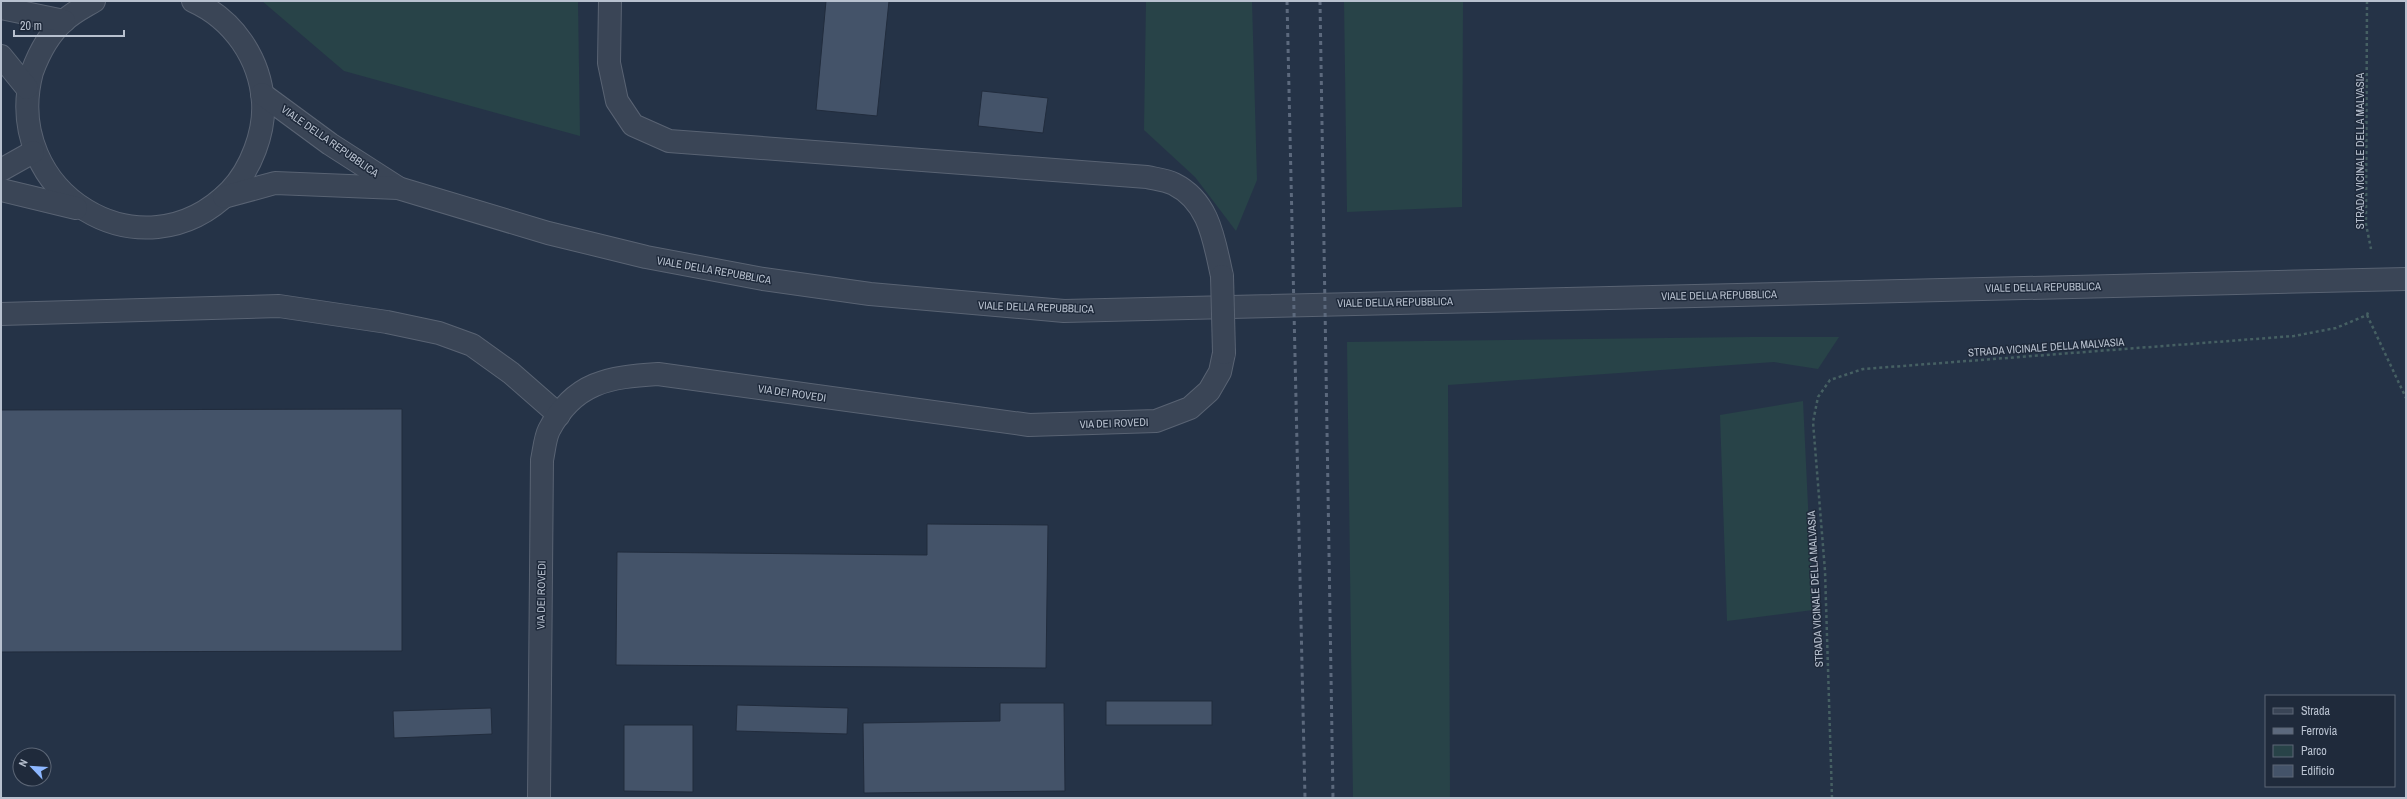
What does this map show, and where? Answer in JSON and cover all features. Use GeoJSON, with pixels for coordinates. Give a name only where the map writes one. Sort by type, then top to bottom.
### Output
{"type":"FeatureCollection","features":[{"type":"Feature","properties":{"kind":"street"},"geometry":{"type":"LineString","coordinates":[[94,1],[64,20],[40,51],[27,88],[26,127],[38,165],[62,196],[95,218],[133,228],[172,225],[208,210],[224,198],[238,183],[256,148],[264,110],[258,71],[239,36],[211,9],[193,1]]}},
{"type":"Feature","properties":{"kind":"street","name":"VIA DEI ROVEDI"},"geometry":{"type":"LineString","coordinates":[[539,798],[542,460],[548,431],[573,396],[593,385],[619,377],[658,374],[1029,425],[1156,421],[1190,408],[1209,391],[1220,372],[1224,353],[1222,276],[1211,227],[1197,201],[1174,184],[1147,177],[669,141],[633,124],[617,101],[609,63],[610,1]]}},
{"type":"Feature","properties":{"kind":"street"},"geometry":{"type":"LineString","coordinates":[[1,8],[64,20]]}},
{"type":"Feature","properties":{"kind":"street"},"geometry":{"type":"LineString","coordinates":[[1,56],[27,88]]}},
{"type":"Feature","properties":{"kind":"street","name":"VIALE DELLA REPUBBLICA"},"geometry":{"type":"LineString","coordinates":[[262,94],[330,144],[398,188]]}},
{"type":"Feature","properties":{"kind":"street"},"geometry":{"type":"LineString","coordinates":[[1,170],[33,152]]}},
{"type":"Feature","properties":{"kind":"street","name":"VIALE DELLA REPUBBLICA"},"geometry":{"type":"LineString","coordinates":[[224,198],[275,183],[398,188],[563,237],[646,257],[763,279],[885,296],[1064,311],[2406,279]]}},
{"type":"Feature","properties":{"kind":"street"},"geometry":{"type":"LineString","coordinates":[[1,190],[78,208]]}},
{"type":"Feature","properties":{"kind":"street"},"geometry":{"type":"LineString","coordinates":[[1,314],[279,306],[387,322],[439,333],[472,345],[511,373],[559,414]]}},
{"type":"Feature","properties":{"kind":"path","name":"STRADA VICINALE DELLA MALVASIA"},"geometry":{"type":"LineString","coordinates":[[1832,798],[1825,571],[1813,422],[1818,397],[1830,380],[1863,369],[2294,336],[2336,328],[2367,315],[2374,300],[2378,279],[2366,224],[2367,1]]}},
{"type":"Feature","properties":{"kind":"path"},"geometry":{"type":"LineString","coordinates":[[2367,315],[2406,398]]}},
{"type":"Feature","properties":{"kind":"green space"},"geometry":{"type":"Polygon","coordinates":[[[262,1],[578,1],[580,136],[344,71],[262,1]]]}},
{"type":"Feature","properties":{"kind":"green space"},"geometry":{"type":"Polygon","coordinates":[[[1146,1],[1252,1],[1257,180],[1236,231],[1195,177],[1144,130],[1146,1]]]}},
{"type":"Feature","properties":{"kind":"green space"},"geometry":{"type":"Polygon","coordinates":[[[1344,1],[1463,1],[1462,207],[1347,212],[1344,1]]]}},
{"type":"Feature","properties":{"kind":"green space"},"geometry":{"type":"Polygon","coordinates":[[[1839,337],[1818,369],[1774,362],[1448,385],[1450,798],[1353,798],[1347,342],[1839,337]]]}},
{"type":"Feature","properties":{"kind":"green space"},"geometry":{"type":"Polygon","coordinates":[[[1803,401],[1813,610],[1727,621],[1720,415],[1803,401]]]}},
{"type":"Feature","properties":{"kind":"building"},"geometry":{"type":"Polygon","coordinates":[[[826,1],[889,1],[877,116],[816,110],[826,1]]]}},
{"type":"Feature","properties":{"kind":"building"},"geometry":{"type":"Polygon","coordinates":[[[982,91],[1048,98],[1043,133],[978,126],[982,91]]]}},
{"type":"Feature","properties":{"kind":"building"},"geometry":{"type":"Polygon","coordinates":[[[402,409],[402,651],[1,652],[1,410],[402,409]]]}},
{"type":"Feature","properties":{"kind":"building"},"geometry":{"type":"Polygon","coordinates":[[[927,524],[1048,525],[1046,668],[616,665],[617,552],[927,555],[927,524]]]}},
{"type":"Feature","properties":{"kind":"building"},"geometry":{"type":"Polygon","coordinates":[[[1106,701],[1212,701],[1212,725],[1106,725],[1106,701]]]}},
{"type":"Feature","properties":{"kind":"building"},"geometry":{"type":"Polygon","coordinates":[[[1000,703],[1064,703],[1065,791],[864,793],[863,723],[1000,721],[1000,703]]]}},
{"type":"Feature","properties":{"kind":"building"},"geometry":{"type":"Polygon","coordinates":[[[737,705],[848,708],[847,734],[736,731],[737,705]]]}},
{"type":"Feature","properties":{"kind":"building"},"geometry":{"type":"Polygon","coordinates":[[[491,708],[492,734],[394,738],[393,711],[491,708]]]}},
{"type":"Feature","properties":{"kind":"building"},"geometry":{"type":"Polygon","coordinates":[[[624,725],[693,725],[693,792],[624,791],[624,725]]]}},
{"type":"Feature","properties":{"kind":"railway"},"geometry":{"type":"LineString","coordinates":[[1287,1],[1305,798]]}},
{"type":"Feature","properties":{"kind":"railway"},"geometry":{"type":"LineString","coordinates":[[1320,1],[1333,798]]}}]}
